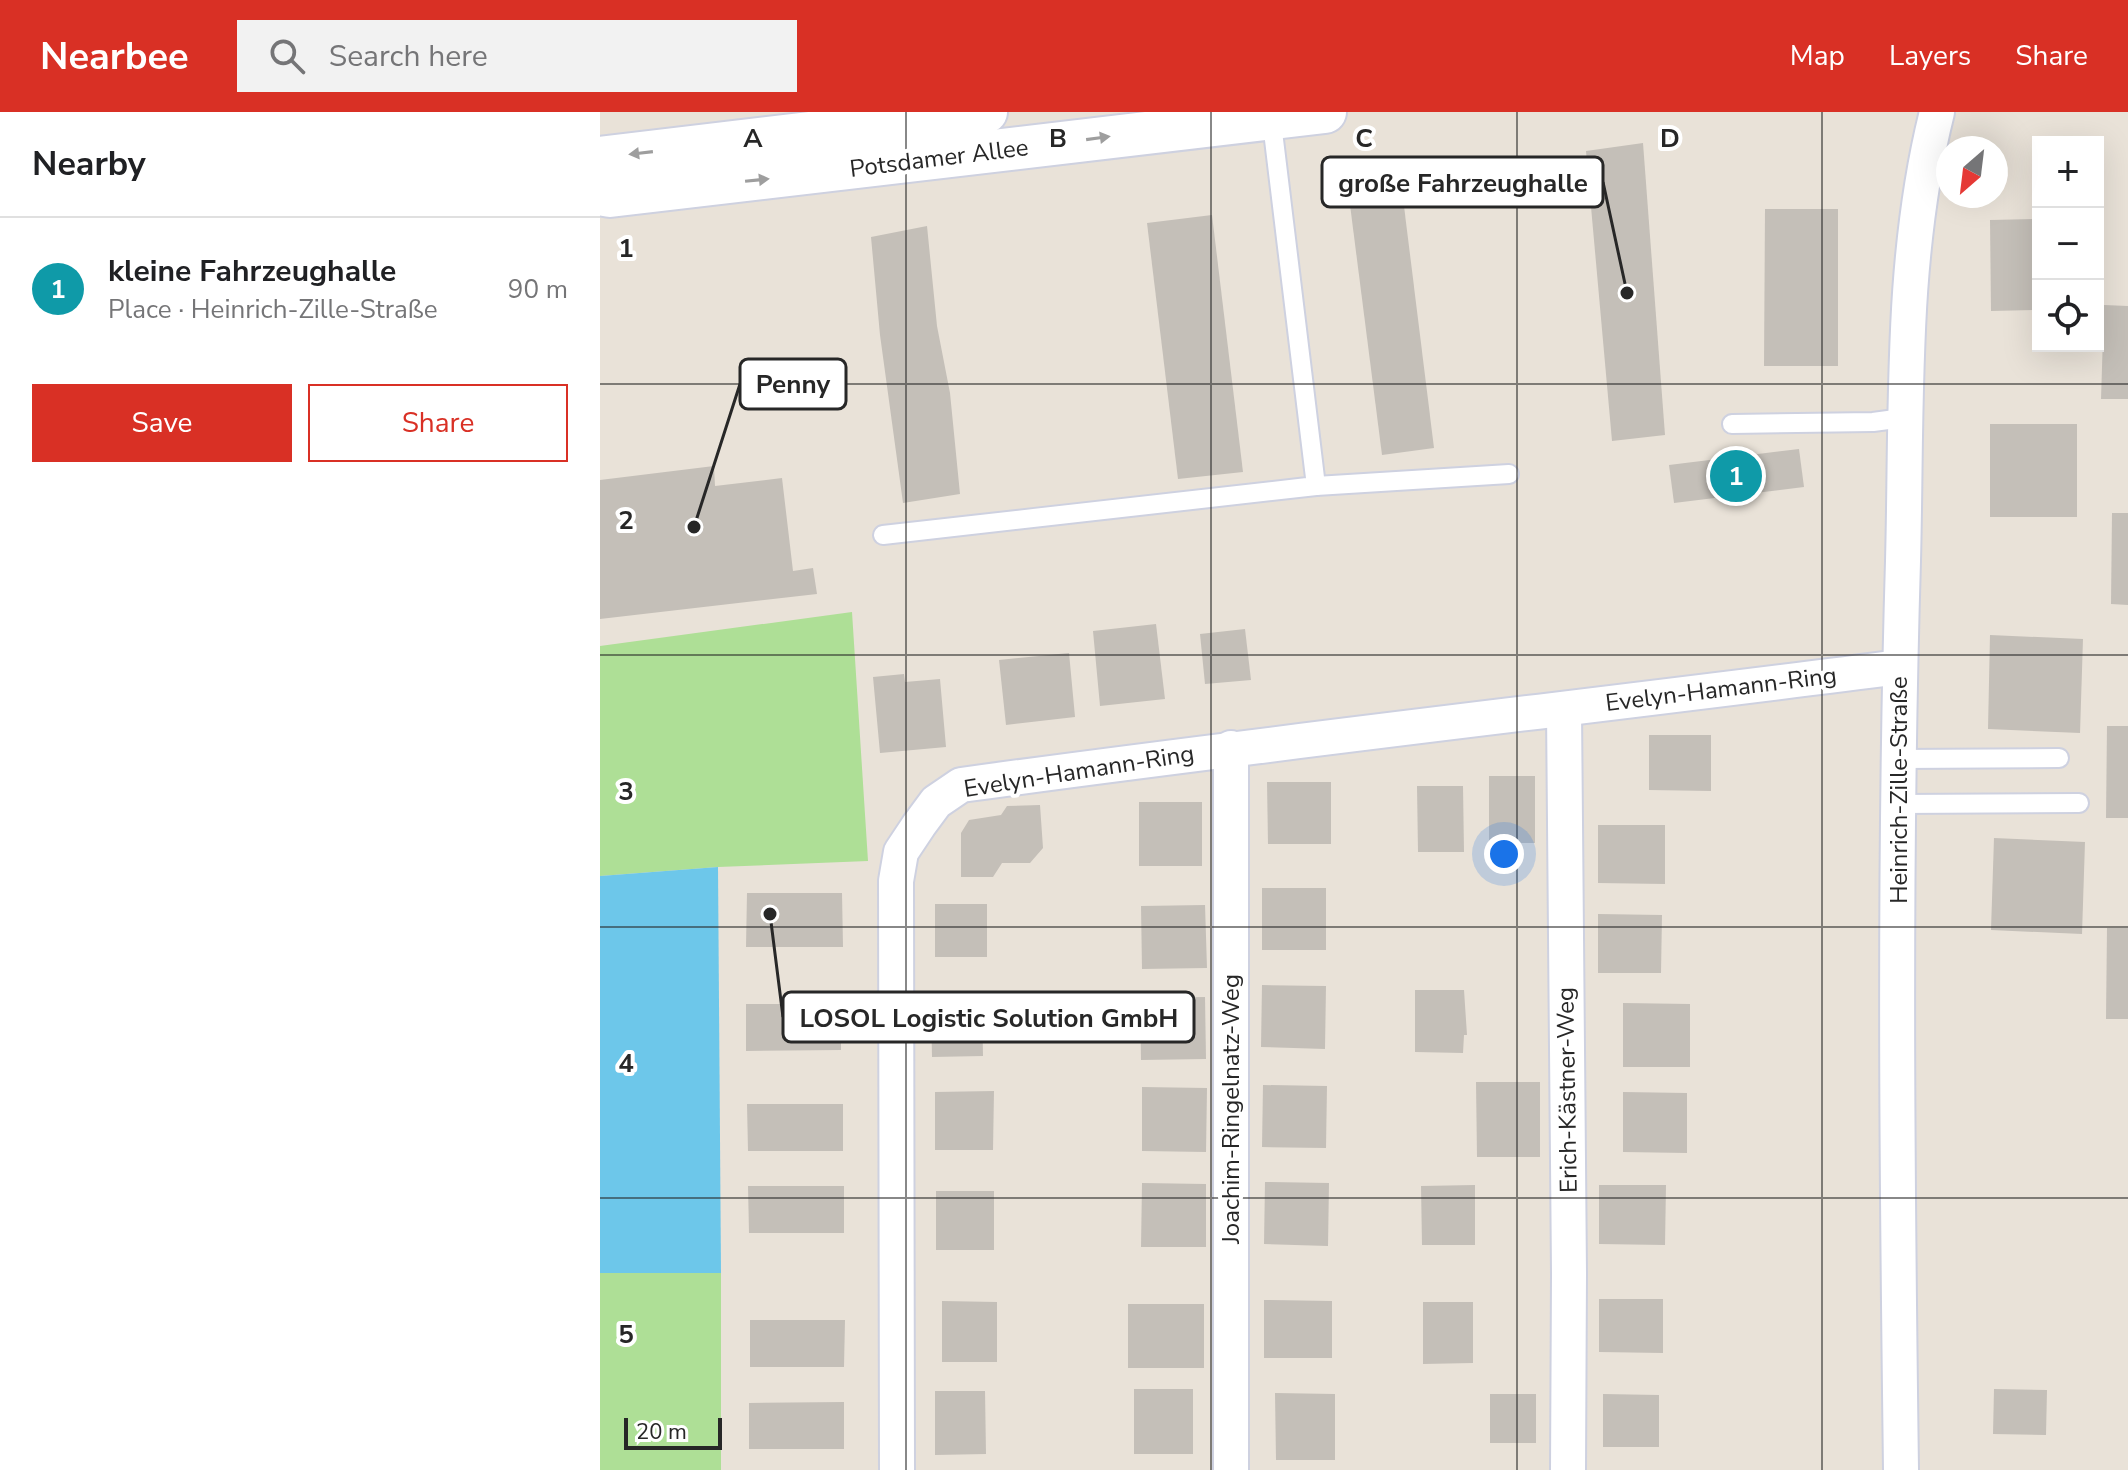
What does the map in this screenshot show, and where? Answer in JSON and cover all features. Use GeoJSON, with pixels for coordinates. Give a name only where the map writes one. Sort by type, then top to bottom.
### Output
{"type":"FeatureCollection","features":[{"type":"Feature","properties":{"kind":"street","name":"Potsdamer Allee"},"geometry":{"type":"LineString","coordinates":[[600,158],[986,112]]}},
{"type":"Feature","properties":{"kind":"street","name":"Potsdamer Allee"},"geometry":{"type":"LineString","coordinates":[[600,194],[610,196],[739,182],[1270,115],[1325,112]]}},
{"type":"Feature","properties":{"kind":"street","name":"Heinrich-Zille-Straße"},"geometry":{"type":"LineString","coordinates":[[1901,1470],[1898,1269],[1903,418],[1915,222],[1937,112]]}},
{"type":"Feature","properties":{"kind":"street","name":"Evelyn-Hamann-Ring"},"geometry":{"type":"LineString","coordinates":[[897,1470],[896,881],[901,852],[936,802],[961,785],[1231,748],[1900,667]]}},
{"type":"Feature","properties":{"kind":"street","name":"Erich-Kästner-Weg"},"geometry":{"type":"LineString","coordinates":[[1564,710],[1568,1470]]}},
{"type":"Feature","properties":{"kind":"street","name":"Joachim-Ringelnatz-Weg"},"geometry":{"type":"LineString","coordinates":[[1231,748],[1231,1470]]}},
{"type":"Feature","properties":{"kind":"lane"},"geometry":{"type":"LineString","coordinates":[[1270,115],[1316,486]]}},
{"type":"Feature","properties":{"kind":"lane"},"geometry":{"type":"LineString","coordinates":[[1732,424],[1873,422],[1903,418]]}},
{"type":"Feature","properties":{"kind":"lane"},"geometry":{"type":"LineString","coordinates":[[883,535],[1316,486],[1509,474]]}},
{"type":"Feature","properties":{"kind":"lane"},"geometry":{"type":"LineString","coordinates":[[1899,759],[2059,758]]}},
{"type":"Feature","properties":{"kind":"lane"},"geometry":{"type":"LineString","coordinates":[[1899,804],[2079,803]]}},
{"type":"Feature","properties":{"kind":"green space"},"geometry":{"type":"Polygon","coordinates":[[[852,612],[868,861],[600,876],[600,646],[852,612]]]}},
{"type":"Feature","properties":{"kind":"green space"},"geometry":{"type":"Polygon","coordinates":[[[600,1273],[721,1273],[721,1470],[600,1470],[600,1273]]]}},
{"type":"Feature","properties":{"kind":"water"},"geometry":{"type":"Polygon","coordinates":[[[718,867],[721,1273],[600,1273],[600,876],[718,867]]]}},
{"type":"Feature","properties":{"kind":"building"},"geometry":{"type":"Polygon","coordinates":[[[1643,143],[1665,435],[1612,441],[1586,151],[1643,143]]]}},
{"type":"Feature","properties":{"kind":"building"},"geometry":{"type":"Polygon","coordinates":[[[1402,190],[1434,448],[1382,455],[1349,197],[1402,190]]]}},
{"type":"Feature","properties":{"kind":"building"},"geometry":{"type":"Polygon","coordinates":[[[1765,209],[1838,209],[1838,366],[1764,366],[1765,209]]]}},
{"type":"Feature","properties":{"kind":"building"},"geometry":{"type":"Polygon","coordinates":[[[1212,215],[1243,472],[1178,479],[1147,223],[1212,215]]]}},
{"type":"Feature","properties":{"kind":"building"},"geometry":{"type":"Polygon","coordinates":[[[2032,219],[2032,310],[1991,311],[1990,220],[2032,219]]]}},
{"type":"Feature","properties":{"kind":"building"},"geometry":{"type":"Polygon","coordinates":[[[927,226],[937,326],[950,393],[960,494],[903,503],[880,335],[871,237],[927,226]]]}},
{"type":"Feature","properties":{"kind":"building"},"geometry":{"type":"Polygon","coordinates":[[[2104,305],[2128,306],[2128,399],[2101,399],[2104,305]]]}},
{"type":"Feature","properties":{"kind":"building"},"geometry":{"type":"Polygon","coordinates":[[[1990,424],[2077,424],[2077,517],[1990,517],[1990,424]]]}},
{"type":"Feature","properties":{"kind":"building"},"geometry":{"type":"Polygon","coordinates":[[[1799,449],[1804,487],[1674,503],[1669,465],[1799,449]]]}},
{"type":"Feature","properties":{"kind":"building"},"geometry":{"type":"Polygon","coordinates":[[[714,466],[715,486],[782,478],[793,571],[813,568],[817,594],[600,619],[600,480],[714,466]]]}},
{"type":"Feature","properties":{"kind":"building"},"geometry":{"type":"Polygon","coordinates":[[[2112,513],[2128,513],[2128,605],[2111,604],[2112,513]]]}},
{"type":"Feature","properties":{"kind":"building"},"geometry":{"type":"Polygon","coordinates":[[[1156,624],[1165,699],[1100,706],[1093,631],[1156,624]]]}},
{"type":"Feature","properties":{"kind":"building"},"geometry":{"type":"Polygon","coordinates":[[[1245,629],[1251,680],[1205,684],[1200,634],[1245,629]]]}},
{"type":"Feature","properties":{"kind":"building"},"geometry":{"type":"Polygon","coordinates":[[[1990,635],[2083,639],[2080,733],[1988,729],[1990,635]]]}},
{"type":"Feature","properties":{"kind":"building"},"geometry":{"type":"Polygon","coordinates":[[[1069,653],[1075,717],[1006,725],[999,660],[1069,653]]]}},
{"type":"Feature","properties":{"kind":"building"},"geometry":{"type":"Polygon","coordinates":[[[904,674],[905,682],[940,679],[946,747],[880,753],[873,677],[904,674]]]}},
{"type":"Feature","properties":{"kind":"building"},"geometry":{"type":"Polygon","coordinates":[[[2107,726],[2128,726],[2128,818],[2106,818],[2107,726]]]}},
{"type":"Feature","properties":{"kind":"building"},"geometry":{"type":"Polygon","coordinates":[[[1649,735],[1711,735],[1711,791],[1649,790],[1649,735]]]}},
{"type":"Feature","properties":{"kind":"building"},"geometry":{"type":"Polygon","coordinates":[[[1489,776],[1535,776],[1535,843],[1489,843],[1489,776]]]}},
{"type":"Feature","properties":{"kind":"building"},"geometry":{"type":"Polygon","coordinates":[[[1267,782],[1331,782],[1331,844],[1268,844],[1267,782]]]}},
{"type":"Feature","properties":{"kind":"building"},"geometry":{"type":"Polygon","coordinates":[[[1417,786],[1463,786],[1464,852],[1418,852],[1417,786]]]}},
{"type":"Feature","properties":{"kind":"building"},"geometry":{"type":"Polygon","coordinates":[[[1139,802],[1202,802],[1202,866],[1139,866],[1139,802]]]}},
{"type":"Feature","properties":{"kind":"building"},"geometry":{"type":"Polygon","coordinates":[[[1040,805],[1043,848],[1030,863],[1002,863],[993,877],[961,877],[961,833],[969,820],[1001,815],[1007,806],[1040,805]]]}},
{"type":"Feature","properties":{"kind":"building"},"geometry":{"type":"Polygon","coordinates":[[[1598,825],[1665,825],[1665,884],[1598,883],[1598,825]]]}},
{"type":"Feature","properties":{"kind":"building"},"geometry":{"type":"Polygon","coordinates":[[[1994,838],[2085,842],[2082,934],[1991,930],[1994,838]]]}},
{"type":"Feature","properties":{"kind":"building"},"geometry":{"type":"Polygon","coordinates":[[[1262,888],[1326,888],[1326,950],[1262,950],[1262,888]]]}},
{"type":"Feature","properties":{"kind":"building"},"geometry":{"type":"Polygon","coordinates":[[[747,893],[842,893],[843,947],[746,947],[747,893]]]}},
{"type":"Feature","properties":{"kind":"building"},"geometry":{"type":"Polygon","coordinates":[[[935,904],[987,904],[987,957],[935,957],[935,904]]]}},
{"type":"Feature","properties":{"kind":"building"},"geometry":{"type":"Polygon","coordinates":[[[1205,905],[1207,968],[1142,969],[1141,906],[1205,905]]]}},
{"type":"Feature","properties":{"kind":"building"},"geometry":{"type":"Polygon","coordinates":[[[1598,914],[1662,915],[1661,973],[1598,973],[1598,914]]]}},
{"type":"Feature","properties":{"kind":"building"},"geometry":{"type":"Polygon","coordinates":[[[2107,928],[2128,928],[2128,1019],[2106,1019],[2107,928]]]}},
{"type":"Feature","properties":{"kind":"building"},"geometry":{"type":"Polygon","coordinates":[[[1262,985],[1326,986],[1325,1049],[1261,1047],[1262,985]]]}},
{"type":"Feature","properties":{"kind":"building"},"geometry":{"type":"Polygon","coordinates":[[[1415,990],[1464,990],[1467,1035],[1464,1035],[1463,1053],[1415,1052],[1415,990]]]}},
{"type":"Feature","properties":{"kind":"building"},"geometry":{"type":"Polygon","coordinates":[[[1205,997],[1206,1059],[1141,1060],[1140,998],[1205,997]]]}},
{"type":"Feature","properties":{"kind":"building"},"geometry":{"type":"Polygon","coordinates":[[[982,1001],[983,1056],[932,1057],[931,1002],[982,1001]]]}},
{"type":"Feature","properties":{"kind":"building"},"geometry":{"type":"Polygon","coordinates":[[[1623,1003],[1690,1004],[1690,1067],[1623,1067],[1623,1003]]]}},
{"type":"Feature","properties":{"kind":"building"},"geometry":{"type":"Polygon","coordinates":[[[746,1004],[841,1004],[841,1050],[746,1051],[746,1004]]]}},
{"type":"Feature","properties":{"kind":"building"},"geometry":{"type":"Polygon","coordinates":[[[1476,1082],[1540,1082],[1540,1157],[1477,1157],[1476,1082]]]}},
{"type":"Feature","properties":{"kind":"building"},"geometry":{"type":"Polygon","coordinates":[[[1263,1085],[1327,1086],[1326,1148],[1262,1147],[1263,1085]]]}},
{"type":"Feature","properties":{"kind":"building"},"geometry":{"type":"Polygon","coordinates":[[[1142,1087],[1207,1088],[1206,1152],[1142,1151],[1142,1087]]]}},
{"type":"Feature","properties":{"kind":"building"},"geometry":{"type":"Polygon","coordinates":[[[994,1091],[993,1150],[935,1150],[935,1092],[994,1091]]]}},
{"type":"Feature","properties":{"kind":"building"},"geometry":{"type":"Polygon","coordinates":[[[1623,1092],[1687,1093],[1687,1153],[1623,1152],[1623,1092]]]}},
{"type":"Feature","properties":{"kind":"building"},"geometry":{"type":"Polygon","coordinates":[[[747,1104],[843,1104],[843,1151],[748,1151],[747,1104]]]}},
{"type":"Feature","properties":{"kind":"building"},"geometry":{"type":"Polygon","coordinates":[[[1265,1182],[1329,1183],[1328,1246],[1264,1244],[1265,1182]]]}},
{"type":"Feature","properties":{"kind":"building"},"geometry":{"type":"Polygon","coordinates":[[[1142,1183],[1206,1184],[1206,1247],[1141,1247],[1142,1183]]]}},
{"type":"Feature","properties":{"kind":"building"},"geometry":{"type":"Polygon","coordinates":[[[1475,1185],[1475,1245],[1422,1245],[1421,1186],[1475,1185]]]}},
{"type":"Feature","properties":{"kind":"building"},"geometry":{"type":"Polygon","coordinates":[[[1599,1185],[1666,1185],[1665,1245],[1599,1244],[1599,1185]]]}},
{"type":"Feature","properties":{"kind":"building"},"geometry":{"type":"Polygon","coordinates":[[[748,1186],[844,1186],[844,1233],[749,1233],[748,1186]]]}},
{"type":"Feature","properties":{"kind":"building"},"geometry":{"type":"Polygon","coordinates":[[[936,1191],[994,1191],[994,1250],[936,1250],[936,1191]]]}},
{"type":"Feature","properties":{"kind":"building"},"geometry":{"type":"Polygon","coordinates":[[[1599,1299],[1663,1299],[1663,1353],[1599,1352],[1599,1299]]]}},
{"type":"Feature","properties":{"kind":"building"},"geometry":{"type":"Polygon","coordinates":[[[1264,1300],[1332,1301],[1332,1358],[1264,1358],[1264,1300]]]}},
{"type":"Feature","properties":{"kind":"building"},"geometry":{"type":"Polygon","coordinates":[[[942,1301],[997,1302],[997,1362],[942,1362],[942,1301]]]}},
{"type":"Feature","properties":{"kind":"building"},"geometry":{"type":"Polygon","coordinates":[[[1423,1302],[1473,1302],[1473,1363],[1423,1364],[1423,1302]]]}},
{"type":"Feature","properties":{"kind":"building"},"geometry":{"type":"Polygon","coordinates":[[[1128,1304],[1204,1304],[1204,1368],[1128,1368],[1128,1304]]]}},
{"type":"Feature","properties":{"kind":"building"},"geometry":{"type":"Polygon","coordinates":[[[750,1320],[845,1320],[844,1367],[750,1367],[750,1320]]]}},
{"type":"Feature","properties":{"kind":"building"},"geometry":{"type":"Polygon","coordinates":[[[1134,1389],[1193,1389],[1193,1454],[1134,1454],[1134,1389]]]}},
{"type":"Feature","properties":{"kind":"building"},"geometry":{"type":"Polygon","coordinates":[[[1994,1389],[2047,1390],[2046,1435],[1993,1434],[1994,1389]]]}},
{"type":"Feature","properties":{"kind":"building"},"geometry":{"type":"Polygon","coordinates":[[[935,1391],[985,1391],[986,1454],[935,1455],[935,1391]]]}},
{"type":"Feature","properties":{"kind":"building"},"geometry":{"type":"Polygon","coordinates":[[[1275,1393],[1335,1394],[1335,1460],[1276,1460],[1275,1393]]]}},
{"type":"Feature","properties":{"kind":"building"},"geometry":{"type":"Polygon","coordinates":[[[1490,1394],[1536,1394],[1536,1443],[1490,1443],[1490,1394]]]}},
{"type":"Feature","properties":{"kind":"building"},"geometry":{"type":"Polygon","coordinates":[[[1603,1394],[1659,1395],[1659,1447],[1603,1447],[1603,1394]]]}},
{"type":"Feature","properties":{"kind":"building"},"geometry":{"type":"Polygon","coordinates":[[[844,1402],[844,1449],[749,1449],[749,1403],[844,1402]]]}},
{"type":"Feature","properties":{"kind":"place","name":"große Fahrzeughalle"},"geometry":{"type":"Point","coordinates":[1627,293]}},
{"type":"Feature","properties":{"kind":"place","name":"kleine Fahrzeughalle"},"geometry":{"type":"Point","coordinates":[1736,476]}},
{"type":"Feature","properties":{"kind":"place","name":"Penny"},"geometry":{"type":"Point","coordinates":[694,527]}},
{"type":"Feature","properties":{"kind":"place","name":"LOSOL Logistic Solution GmbH"},"geometry":{"type":"Point","coordinates":[770,914]}}]}
